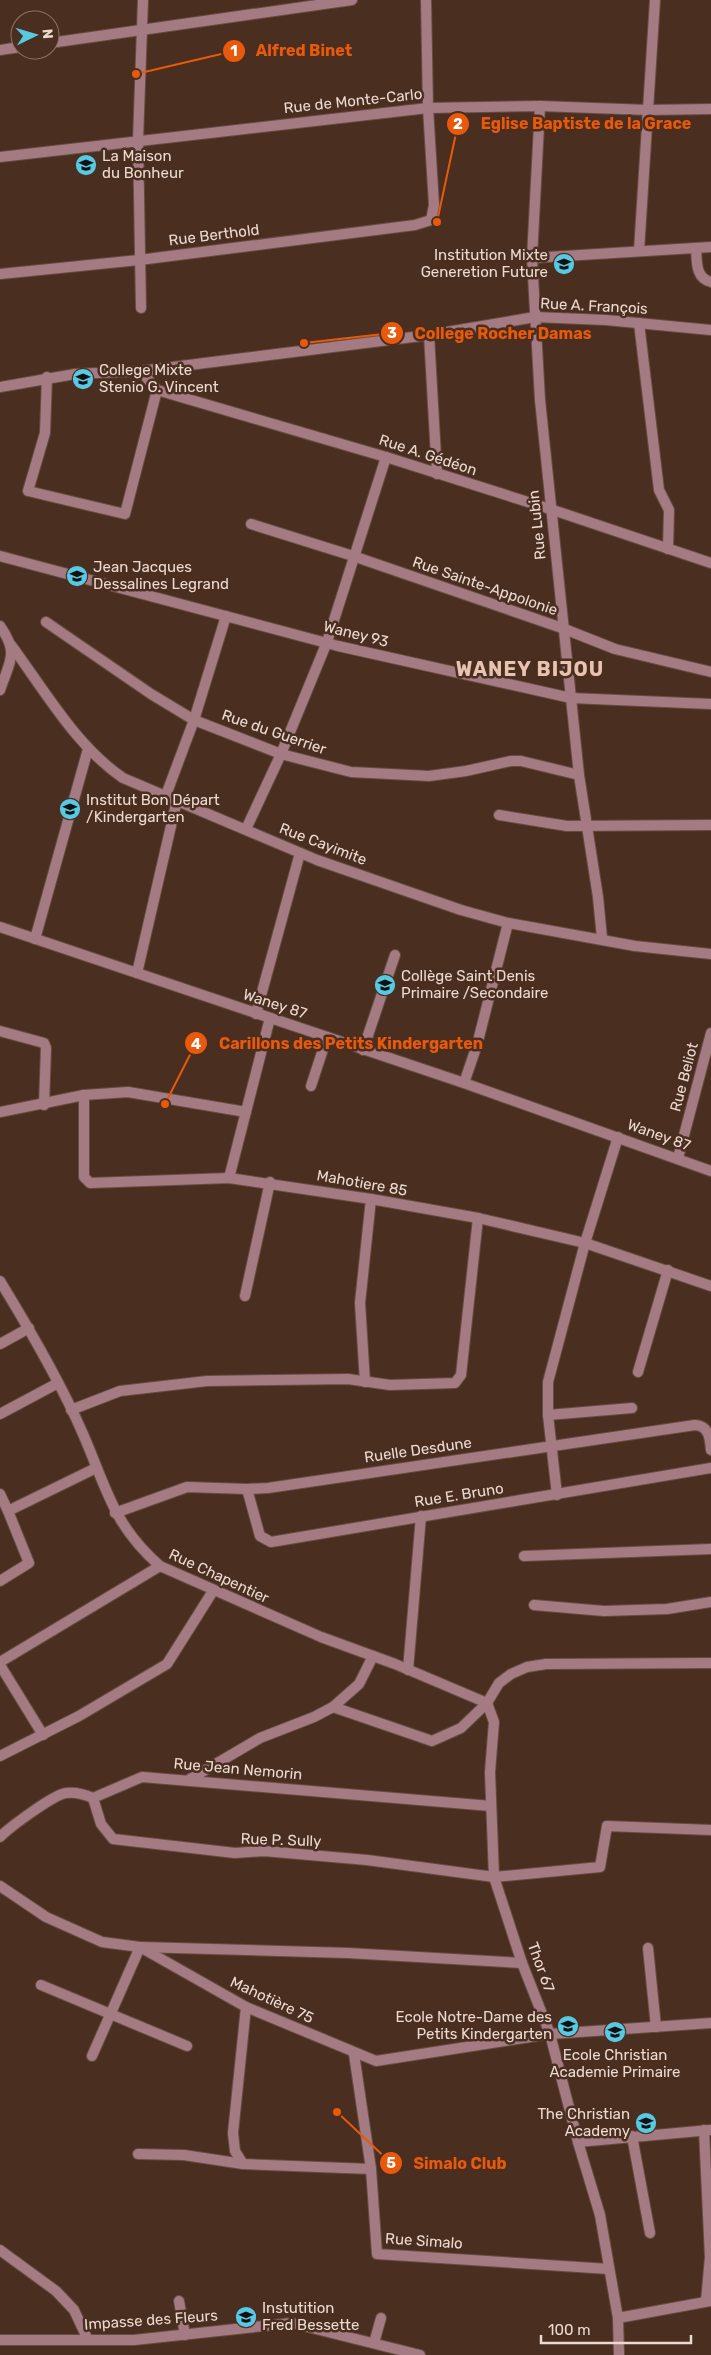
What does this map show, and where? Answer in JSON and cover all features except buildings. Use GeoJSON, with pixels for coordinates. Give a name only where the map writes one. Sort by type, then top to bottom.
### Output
{"type":"FeatureCollection","features":[{"type":"Feature","properties":{"kind":"street"},"geometry":{"type":"LineString","coordinates":[[140,308],[138,140],[143,0]]}},
{"type":"Feature","properties":{"kind":"street"},"geometry":{"type":"LineString","coordinates":[[60,42],[352,0]]}},
{"type":"Feature","properties":{"kind":"street"},"geometry":{"type":"LineString","coordinates":[[426,0],[428,108]]}},
{"type":"Feature","properties":{"kind":"street"},"geometry":{"type":"LineString","coordinates":[[639,251],[655,0]]}},
{"type":"Feature","properties":{"kind":"street","name":"Rue de Monte-Carlo"},"geometry":{"type":"LineString","coordinates":[[0,157],[428,108],[540,106],[648,110],[711,109]]}},
{"type":"Feature","properties":{"kind":"street","name":"Rue Lubin"},"geometry":{"type":"LineString","coordinates":[[540,106],[532,258],[535,317],[550,509],[562,628],[579,775],[598,897],[602,938]]}},
{"type":"Feature","properties":{"kind":"street","name":"Rue Berthold"},"geometry":{"type":"LineString","coordinates":[[0,274],[138,260],[415,225],[431,220],[434,205],[428,108]]}},
{"type":"Feature","properties":{"kind":"street"},"geometry":{"type":"LineString","coordinates":[[532,258],[711,247]]}},
{"type":"Feature","properties":{"kind":"street"},"geometry":{"type":"LineString","coordinates":[[696,248],[698,271],[706,281],[711,282]]}},
{"type":"Feature","properties":{"kind":"street","name":"Rue A. François"},"geometry":{"type":"LineString","coordinates":[[0,387],[47,377],[141,371],[429,335],[535,317],[639,323],[711,330]]}},
{"type":"Feature","properties":{"kind":"street"},"geometry":{"type":"LineString","coordinates":[[639,323],[659,490],[670,510],[668,549]]}},
{"type":"Feature","properties":{"kind":"street"},"geometry":{"type":"LineString","coordinates":[[429,335],[437,474]]}},
{"type":"Feature","properties":{"kind":"street"},"geometry":{"type":"LineString","coordinates":[[47,377],[45,433],[28,491],[125,514],[157,390],[141,371]]}},
{"type":"Feature","properties":{"kind":"street","name":"Rue A. Gédéon"},"geometry":{"type":"LineString","coordinates":[[157,390],[386,457],[711,563]]}},
{"type":"Feature","properties":{"kind":"street"},"geometry":{"type":"LineString","coordinates":[[246,830],[281,754],[326,642],[386,457]]}},
{"type":"Feature","properties":{"kind":"street","name":"Rue Sainte-Appolonie"},"geometry":{"type":"LineString","coordinates":[[250,524],[353,556],[562,628],[615,649],[711,672]]}},
{"type":"Feature","properties":{"kind":"street","name":"Waney 93"},"geometry":{"type":"LineString","coordinates":[[0,556],[326,642],[571,698],[711,704]]}},
{"type":"Feature","properties":{"kind":"street"},"geometry":{"type":"LineString","coordinates":[[166,795],[194,720],[226,616]]}},
{"type":"Feature","properties":{"kind":"street","name":"Rue du Guerrier"},"geometry":{"type":"LineString","coordinates":[[46,622],[151,694],[194,720],[281,754],[351,772],[429,776],[466,771],[511,761],[579,775]]}},
{"type":"Feature","properties":{"kind":"street","name":"Rue Cayimite"},"geometry":{"type":"LineString","coordinates":[[0,626],[11,645],[88,749],[107,767],[123,778],[300,853],[461,910],[508,923],[602,938],[635,946],[711,954]]}},
{"type":"Feature","properties":{"kind":"street"},"geometry":{"type":"LineString","coordinates":[[0,690],[10,660],[11,645]]}},
{"type":"Feature","properties":{"kind":"street"},"geometry":{"type":"LineString","coordinates":[[35,939],[88,749]]}},
{"type":"Feature","properties":{"kind":"street"},"geometry":{"type":"LineString","coordinates":[[137,973],[177,800]]}},
{"type":"Feature","properties":{"kind":"street"},"geometry":{"type":"LineString","coordinates":[[499,815],[567,826],[711,825]]}},
{"type":"Feature","properties":{"kind":"street"},"geometry":{"type":"LineString","coordinates":[[256,1014],[300,853]]}},
{"type":"Feature","properties":{"kind":"street"},"geometry":{"type":"LineString","coordinates":[[464,1083],[477,1045],[508,923]]}},
{"type":"Feature","properties":{"kind":"street","name":"Waney 87"},"geometry":{"type":"LineString","coordinates":[[0,927],[464,1083],[711,1170]]}},
{"type":"Feature","properties":{"kind":"street"},"geometry":{"type":"LineString","coordinates":[[364,1050],[395,955]]}},
{"type":"Feature","properties":{"kind":"street"},"geometry":{"type":"LineString","coordinates":[[229,1178],[270,1018]]}},
{"type":"Feature","properties":{"kind":"street"},"geometry":{"type":"LineString","coordinates":[[0,1031],[44,1043],[46,1048],[44,1105]]}},
{"type":"Feature","properties":{"kind":"street","name":"Rue Beliot"},"geometry":{"type":"LineString","coordinates":[[678,1158],[711,1033]]}},
{"type":"Feature","properties":{"kind":"street"},"geometry":{"type":"LineString","coordinates":[[311,1086],[327,1037]]}},
{"type":"Feature","properties":{"kind":"street"},"geometry":{"type":"LineString","coordinates":[[0,1112],[44,1105],[84,1095],[128,1092],[246,1112]]}},
{"type":"Feature","properties":{"kind":"street","name":"Mahotiere 85"},"geometry":{"type":"LineString","coordinates":[[84,1095],[84,1178],[90,1183],[229,1178],[270,1182],[478,1218],[585,1243],[711,1286]]}},
{"type":"Feature","properties":{"kind":"street"},"geometry":{"type":"LineString","coordinates":[[557,1495],[548,1415],[548,1382],[585,1243],[618,1137]]}},
{"type":"Feature","properties":{"kind":"street"},"geometry":{"type":"LineString","coordinates":[[245,1296],[270,1182]]}},
{"type":"Feature","properties":{"kind":"street"},"geometry":{"type":"LineString","coordinates":[[365,1382],[360,1303],[371,1199]]}},
{"type":"Feature","properties":{"kind":"street"},"geometry":{"type":"LineString","coordinates":[[71,1410],[120,1391],[207,1381],[348,1379],[390,1386],[456,1383],[459,1380],[478,1218]]}},
{"type":"Feature","properties":{"kind":"street"},"geometry":{"type":"LineString","coordinates":[[638,1372],[668,1270]]}},
{"type":"Feature","properties":{"kind":"street","name":"Rue Chapentier"},"geometry":{"type":"LineString","coordinates":[[0,1281],[29,1328],[83,1433],[115,1513],[141,1550],[160,1566],[213,1591],[321,1637],[488,1703]]}},
{"type":"Feature","properties":{"kind":"street"},"geometry":{"type":"LineString","coordinates":[[0,1344],[29,1328]]}},
{"type":"Feature","properties":{"kind":"street"},"geometry":{"type":"LineString","coordinates":[[0,1414],[58,1383]]}},
{"type":"Feature","properties":{"kind":"street"},"geometry":{"type":"LineString","coordinates":[[548,1415],[632,1408]]}},
{"type":"Feature","properties":{"kind":"street","name":"Ruelle Desdune"},"geometry":{"type":"LineString","coordinates":[[115,1513],[187,1486],[247,1490],[695,1425],[707,1431],[711,1450]]}},
{"type":"Feature","properties":{"kind":"street"},"geometry":{"type":"LineString","coordinates":[[8,1511],[96,1468]]}},
{"type":"Feature","properties":{"kind":"street","name":"Rue E. Bruno"},"geometry":{"type":"LineString","coordinates":[[247,1490],[260,1536],[271,1542],[711,1468]]}},
{"type":"Feature","properties":{"kind":"street"},"geometry":{"type":"LineString","coordinates":[[0,1494],[29,1563],[0,1580]]}},
{"type":"Feature","properties":{"kind":"street"},"geometry":{"type":"LineString","coordinates":[[408,1670],[421,1516]]}},
{"type":"Feature","properties":{"kind":"street"},"geometry":{"type":"LineString","coordinates":[[524,1556],[711,1549]]}},
{"type":"Feature","properties":{"kind":"street"},"geometry":{"type":"LineString","coordinates":[[43,1735],[0,1663],[160,1566]]}},
{"type":"Feature","properties":{"kind":"street"},"geometry":{"type":"LineString","coordinates":[[0,1756],[79,1716],[167,1664],[213,1591]]}},
{"type":"Feature","properties":{"kind":"street"},"geometry":{"type":"LineString","coordinates":[[534,1605],[604,1611],[667,1609],[711,1602]]}},
{"type":"Feature","properties":{"kind":"street"},"geometry":{"type":"LineString","coordinates":[[190,1780],[260,1738],[334,1707],[359,1684],[373,1656]]}},
{"type":"Feature","properties":{"kind":"street"},"geometry":{"type":"LineString","coordinates":[[334,1707],[432,1741],[461,1728],[488,1703],[499,1683],[511,1674],[527,1667],[546,1664],[711,1663]]}},
{"type":"Feature","properties":{"kind":"street","name":"Thor 67"},"geometry":{"type":"LineString","coordinates":[[488,1703],[494,1722],[490,1772],[494,1877],[522,1963],[550,2034],[578,2142],[600,2215],[618,2318],[620,2355]]}},
{"type":"Feature","properties":{"kind":"street","name":"Rue Jean Nemorin"},"geometry":{"type":"LineString","coordinates":[[93,1798],[142,1777],[491,1806]]}},
{"type":"Feature","properties":{"kind":"street"},"geometry":{"type":"LineString","coordinates":[[0,1837],[10,1826],[64,1793],[79,1793],[93,1798]]}},
{"type":"Feature","properties":{"kind":"street","name":"Rue P. Sully"},"geometry":{"type":"LineString","coordinates":[[93,1798],[102,1824],[113,1840],[235,1853],[264,1851],[367,1860],[494,1877]]}},
{"type":"Feature","properties":{"kind":"street"},"geometry":{"type":"LineString","coordinates":[[494,1877],[600,1868],[608,1826],[711,1830]]}},
{"type":"Feature","properties":{"kind":"street","name":"Mahotière 75"},"geometry":{"type":"LineString","coordinates":[[0,1886],[46,1917],[102,1942],[140,1948],[246,2007],[354,2054],[376,2061],[550,2034],[711,2023]]}},
{"type":"Feature","properties":{"kind":"street"},"geometry":{"type":"LineString","coordinates":[[92,2056],[140,1948],[348,1953],[522,1963]]}},
{"type":"Feature","properties":{"kind":"street"},"geometry":{"type":"LineString","coordinates":[[648,1948],[656,2027]]}},
{"type":"Feature","properties":{"kind":"street"},"geometry":{"type":"LineString","coordinates":[[41,1985],[187,2046]]}},
{"type":"Feature","properties":{"kind":"street"},"geometry":{"type":"LineString","coordinates":[[243,2164],[235,2150],[233,2132],[246,2007]]}},
{"type":"Feature","properties":{"kind":"street","name":"Rue Simalo"},"geometry":{"type":"LineString","coordinates":[[354,2054],[371,2169],[377,2254],[609,2268]]}},
{"type":"Feature","properties":{"kind":"street"},"geometry":{"type":"LineString","coordinates":[[578,2142],[708,2130],[710,2257],[708,2301],[618,2318]]}},
{"type":"Feature","properties":{"kind":"street"},"geometry":{"type":"LineString","coordinates":[[632,2136],[650,2233]]}},
{"type":"Feature","properties":{"kind":"street"},"geometry":{"type":"LineString","coordinates":[[138,2154],[184,2155],[243,2164],[371,2169]]}},
{"type":"Feature","properties":{"kind":"street"},"geometry":{"type":"LineString","coordinates":[[0,2250],[56,2290],[74,2310],[88,2340]]}},
{"type":"Feature","properties":{"kind":"street"},"geometry":{"type":"LineString","coordinates":[[179,2301],[185,2335]]}},
{"type":"Feature","properties":{"kind":"street"},"geometry":{"type":"LineString","coordinates":[[374,2343],[381,2318]]}},
{"type":"Feature","properties":{"kind":"street","name":"Impasse des Fleurs"},"geometry":{"type":"LineString","coordinates":[[0,2340],[134,2340],[292,2323],[420,2355]]}},
{"type":"Feature","properties":{"kind":"place","name":"Alfred Binet"},"geometry":{"type":"Point","coordinates":[136,74]}},
{"type":"Feature","properties":{"kind":"place","name":"La Maison du Bonheur"},"geometry":{"type":"Point","coordinates":[86,165]}},
{"type":"Feature","properties":{"kind":"place","name":"Eglise Baptiste de la Grace"},"geometry":{"type":"Point","coordinates":[437,222]}},
{"type":"Feature","properties":{"kind":"place","name":"Institution Mixte Generetion Future"},"geometry":{"type":"Point","coordinates":[564,264]}},
{"type":"Feature","properties":{"kind":"place","name":"College Rocher Damas"},"geometry":{"type":"Point","coordinates":[304,343]}},
{"type":"Feature","properties":{"kind":"place","name":"College Mixte Stenio G. Vincent"},"geometry":{"type":"Point","coordinates":[83,379]}},
{"type":"Feature","properties":{"kind":"place","name":"Jean Jacques Dessalines Legrand"},"geometry":{"type":"Point","coordinates":[77,576]}},
{"type":"Feature","properties":{"kind":"place","name":"Institut Bon Départ /Kindergarten"},"geometry":{"type":"Point","coordinates":[70,809]}},
{"type":"Feature","properties":{"kind":"place","name":"Collège Saint Denis Primaire /Secondaire"},"geometry":{"type":"Point","coordinates":[385,985]}},
{"type":"Feature","properties":{"kind":"place","name":"Carillons des Petits Kindergarten"},"geometry":{"type":"Point","coordinates":[165,1104]}},
{"type":"Feature","properties":{"kind":"place","name":"Ecole Notre-Dame des Petits Kindergarten"},"geometry":{"type":"Point","coordinates":[568,2026]}},
{"type":"Feature","properties":{"kind":"place","name":"Ecole Christian Academie Primaire"},"geometry":{"type":"Point","coordinates":[615,2032]}},
{"type":"Feature","properties":{"kind":"place","name":"Simalo Club"},"geometry":{"type":"Point","coordinates":[337,2112]}},
{"type":"Feature","properties":{"kind":"place","name":"The Christian Academy"},"geometry":{"type":"Point","coordinates":[646,2123]}},
{"type":"Feature","properties":{"kind":"place","name":"Instutition Fred Bessette"},"geometry":{"type":"Point","coordinates":[246,2317]}},
{"type":"Feature","properties":{"kind":"district","name":"WANEY BIJOU"},"geometry":{"type":"Point","coordinates":[530,669]}}]}
